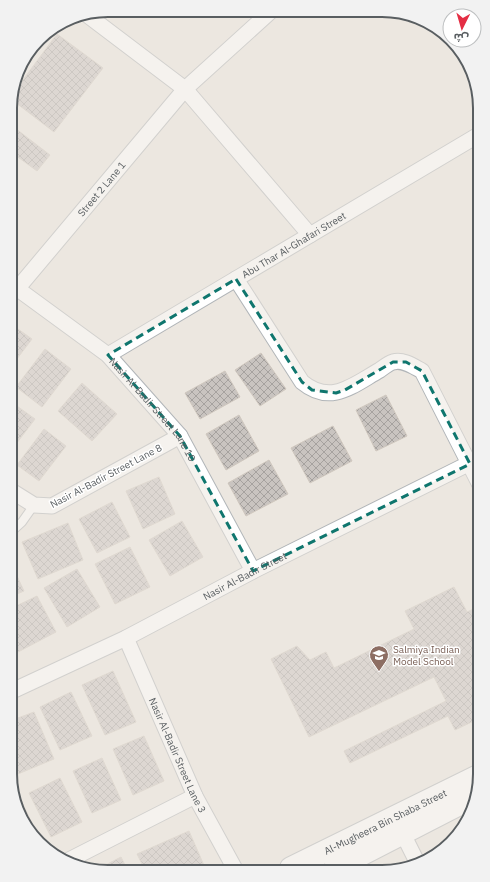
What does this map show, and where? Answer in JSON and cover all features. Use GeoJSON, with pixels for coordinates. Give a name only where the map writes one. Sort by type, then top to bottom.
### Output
{"type":"FeatureCollection","features":[{"type":"Feature","properties":{"kind":"main road","name":"Al-Mugheera Bin Shaba Street"},"geometry":{"type":"LineString","coordinates":[[297,865],[473,778]]}},
{"type":"Feature","properties":{"kind":"main road","name":"Al-Mugheera Bin Shaba Street"},"geometry":{"type":"LineString","coordinates":[[341,865],[469,800]]}},
{"type":"Feature","properties":{"kind":"street","name":"Street 2 Lane 1"},"geometry":{"type":"LineString","coordinates":[[17,283],[185,89],[264,17]]}},
{"type":"Feature","properties":{"kind":"street"},"geometry":{"type":"LineString","coordinates":[[92,19],[185,89],[310,235]]}},
{"type":"Feature","properties":{"kind":"street","name":"Abu Thar Al-Ghafari Street"},"geometry":{"type":"LineString","coordinates":[[108,355],[473,138]]}},
{"type":"Feature","properties":{"kind":"street"},"geometry":{"type":"LineString","coordinates":[[236,279],[302,382],[312,390],[322,393],[340,392],[393,362],[406,362],[422,370],[473,458]]}},
{"type":"Feature","properties":{"kind":"street","name":"Nasir Al-Badir Street Lane 10"},"geometry":{"type":"LineString","coordinates":[[17,288],[108,355],[180,436],[253,571]]}},
{"type":"Feature","properties":{"kind":"street","name":"Nasir Al-Badir Street Lane 8"},"geometry":{"type":"LineString","coordinates":[[34,506],[46,507],[57,504],[180,436]]}},
{"type":"Feature","properties":{"kind":"street","name":"Nasir Al-Badir Street"},"geometry":{"type":"LineString","coordinates":[[17,684],[126,638],[253,571],[473,462]]}},
{"type":"Feature","properties":{"kind":"street"},"geometry":{"type":"LineString","coordinates":[[17,495],[34,506]]}},
{"type":"Feature","properties":{"kind":"street","name":"Nasir Al-Badir Street Lane 3"},"geometry":{"type":"LineString","coordinates":[[126,638],[195,796],[233,865]]}},
{"type":"Feature","properties":{"kind":"street"},"geometry":{"type":"LineString","coordinates":[[73,858],[195,796]]}},
{"type":"Feature","properties":{"kind":"street"},"geometry":{"type":"LineString","coordinates":[[402,834],[415,859]]}},
{"type":"Feature","properties":{"kind":"lane"},"geometry":{"type":"LineString","coordinates":[[17,527],[34,506]]}},
{"type":"Feature","properties":{"kind":"highlighted area"},"geometry":{"type":"Polygon","coordinates":[[[236,279],[302,382],[312,390],[336,393],[345,390],[393,362],[406,362],[422,371],[470,464],[253,571],[180,436],[108,355],[236,279]]]}},
{"type":"Feature","properties":{"kind":"building"},"geometry":{"type":"Polygon","coordinates":[[[57,34],[103,68],[54,132],[17,104],[21,83],[57,34]]]}},
{"type":"Feature","properties":{"kind":"building"},"geometry":{"type":"Polygon","coordinates":[[[17,130],[50,155],[37,171],[17,156],[17,130]]]}},
{"type":"Feature","properties":{"kind":"building"},"geometry":{"type":"Polygon","coordinates":[[[17,328],[32,339],[17,359],[17,328]]]}},
{"type":"Feature","properties":{"kind":"building"},"geometry":{"type":"Polygon","coordinates":[[[45,349],[71,369],[42,407],[17,388],[17,386],[45,349]]]}},
{"type":"Feature","properties":{"kind":"building"},"geometry":{"type":"Polygon","coordinates":[[[261,353],[286,389],[260,406],[235,370],[261,353]]]}},
{"type":"Feature","properties":{"kind":"building"},"geometry":{"type":"Polygon","coordinates":[[[225,371],[240,397],[200,419],[185,393],[225,371]]]}},
{"type":"Feature","properties":{"kind":"building"},"geometry":{"type":"Polygon","coordinates":[[[82,383],[117,414],[92,441],[58,411],[82,383]]]}},
{"type":"Feature","properties":{"kind":"building"},"geometry":{"type":"Polygon","coordinates":[[[386,395],[407,436],[376,451],[356,410],[386,395]]]}},
{"type":"Feature","properties":{"kind":"building"},"geometry":{"type":"Polygon","coordinates":[[[17,406],[35,419],[17,443],[17,406]]]}},
{"type":"Feature","properties":{"kind":"building"},"geometry":{"type":"Polygon","coordinates":[[[239,415],[259,451],[226,470],[206,434],[239,415]]]}},
{"type":"Feature","properties":{"kind":"building"},"geometry":{"type":"Polygon","coordinates":[[[333,426],[352,461],[310,483],[291,448],[333,426]]]}},
{"type":"Feature","properties":{"kind":"building"},"geometry":{"type":"Polygon","coordinates":[[[44,429],[66,446],[39,481],[17,465],[44,429]]]}},
{"type":"Feature","properties":{"kind":"building"},"geometry":{"type":"Polygon","coordinates":[[[269,460],[288,494],[246,516],[228,483],[269,460]]]}},
{"type":"Feature","properties":{"kind":"building"},"geometry":{"type":"Polygon","coordinates":[[[159,477],[175,514],[143,529],[126,491],[159,477]]]}},
{"type":"Feature","properties":{"kind":"building"},"geometry":{"type":"Polygon","coordinates":[[[112,502],[130,537],[97,553],[79,519],[112,502]]]}},
{"type":"Feature","properties":{"kind":"building"},"geometry":{"type":"Polygon","coordinates":[[[182,521],[203,557],[170,576],[149,540],[182,521]]]}},
{"type":"Feature","properties":{"kind":"building"},"geometry":{"type":"Polygon","coordinates":[[[68,523],[83,560],[38,579],[22,542],[68,523]]]}},
{"type":"Feature","properties":{"kind":"building"},"geometry":{"type":"Polygon","coordinates":[[[130,547],[150,587],[115,604],[95,564],[130,547]]]}},
{"type":"Feature","properties":{"kind":"building"},"geometry":{"type":"Polygon","coordinates":[[[77,569],[100,607],[67,627],[44,588],[77,569]]]}},
{"type":"Feature","properties":{"kind":"building"},"geometry":{"type":"Polygon","coordinates":[[[17,576],[24,591],[17,594],[17,576]]]}},
{"type":"Feature","properties":{"kind":"building","name":"Salmiya Indian Model School"},"geometry":{"type":"Polygon","coordinates":[[[454,587],[467,612],[473,609],[473,721],[455,730],[448,716],[350,763],[344,751],[446,701],[434,677],[309,737],[271,659],[297,646],[310,660],[326,652],[334,668],[414,629],[405,611],[454,587]]]}},
{"type":"Feature","properties":{"kind":"building"},"geometry":{"type":"Polygon","coordinates":[[[37,596],[56,632],[18,652],[17,606],[37,596]]]}},
{"type":"Feature","properties":{"kind":"building"},"geometry":{"type":"Polygon","coordinates":[[[113,671],[136,722],[105,735],[82,685],[113,671]]]}},
{"type":"Feature","properties":{"kind":"building"},"geometry":{"type":"Polygon","coordinates":[[[71,692],[92,736],[60,750],[40,707],[71,692]]]}},
{"type":"Feature","properties":{"kind":"building"},"geometry":{"type":"Polygon","coordinates":[[[34,712],[54,759],[18,774],[17,772],[17,718],[34,712]]]}},
{"type":"Feature","properties":{"kind":"building"},"geometry":{"type":"Polygon","coordinates":[[[144,736],[164,781],[133,795],[113,749],[144,736]]]}},
{"type":"Feature","properties":{"kind":"building"},"geometry":{"type":"Polygon","coordinates":[[[102,758],[121,800],[92,813],[73,771],[102,758]]]}},
{"type":"Feature","properties":{"kind":"building"},"geometry":{"type":"Polygon","coordinates":[[[60,778],[82,822],[51,837],[29,793],[60,778]]]}},
{"type":"Feature","properties":{"kind":"building"},"geometry":{"type":"Polygon","coordinates":[[[22,801],[33,825],[26,814],[22,801]]]}},
{"type":"Feature","properties":{"kind":"building"},"geometry":{"type":"Polygon","coordinates":[[[189,831],[204,865],[142,865],[137,854],[189,831]]]}},
{"type":"Feature","properties":{"kind":"building"},"geometry":{"type":"Polygon","coordinates":[[[121,857],[125,865],[108,865],[106,865],[121,857]]]}},
{"type":"Feature","properties":{"kind":"place","name":"Salmiya Indian Model School"},"geometry":{"type":"Point","coordinates":[379,672]}}]}
